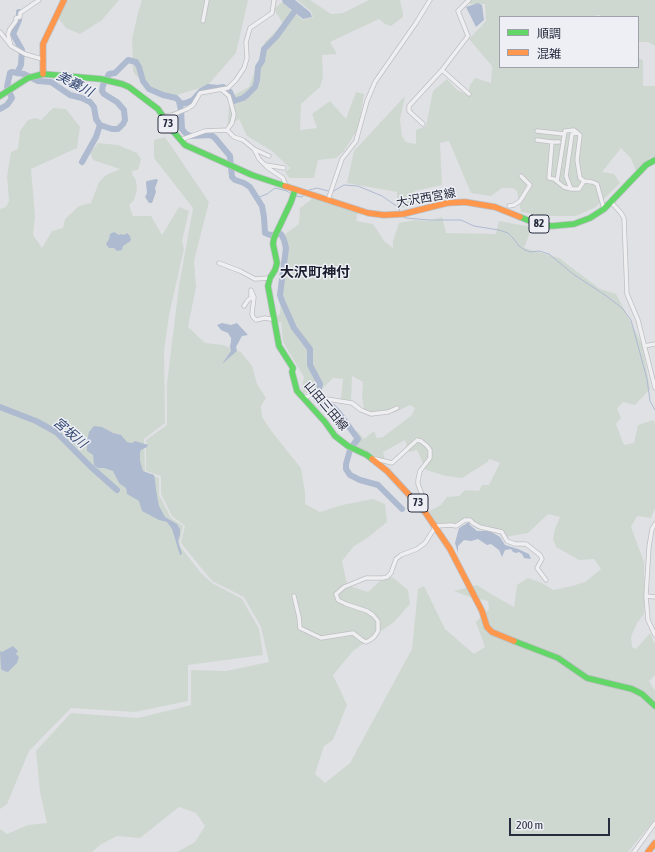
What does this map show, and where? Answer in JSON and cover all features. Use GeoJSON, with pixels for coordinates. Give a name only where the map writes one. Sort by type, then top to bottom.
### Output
{"type":"FeatureCollection","features":[{"type":"Feature","properties":{"kind":"main road"},"geometry":{"type":"LineString","coordinates":[[0,96],[31,77],[43,74],[43,44],[64,0]]}},
{"type":"Feature","properties":{"kind":"main road","name":"73"},"geometry":{"type":"LineString","coordinates":[[43,74],[101,79],[129,87],[153,104],[164,116],[179,140],[185,145],[235,168],[287,187],[294,194]]}},
{"type":"Feature","properties":{"kind":"main road","name":"大沢西宮線"},"geometry":{"type":"LineString","coordinates":[[294,194],[306,193],[368,213],[384,215],[401,214],[447,203],[458,202],[508,206],[535,223],[552,226],[567,225],[595,216],[604,209],[646,165],[655,160]]}},
{"type":"Feature","properties":{"kind":"main road","name":"山田三田線"},"geometry":{"type":"LineString","coordinates":[[294,194],[275,234],[273,244],[277,263],[268,286],[279,346],[293,368],[292,372],[295,387],[335,436],[348,446],[372,458],[387,471],[425,512],[436,526],[453,554],[482,611],[487,627],[492,632],[558,658],[587,678],[632,689],[642,694],[655,706]]}},
{"type":"Feature","properties":{"kind":"main road"},"geometry":{"type":"LineString","coordinates":[[648,852],[655,844]]}},
{"type":"Feature","properties":{"kind":"street"},"geometry":{"type":"LineString","coordinates":[[11,46],[8,34],[16,21],[16,18],[20,17],[20,13],[39,0]]}},
{"type":"Feature","properties":{"kind":"street"},"geometry":{"type":"LineString","coordinates":[[203,21],[207,0]]}},
{"type":"Feature","properties":{"kind":"street"},"geometry":{"type":"LineString","coordinates":[[164,116],[172,115],[187,109],[193,105],[200,93],[228,88],[241,73],[247,58],[246,42],[250,28],[272,14],[274,0]]}},
{"type":"Feature","properties":{"kind":"street"},"geometry":{"type":"LineString","coordinates":[[423,124],[409,112],[409,106],[442,70],[468,36],[458,11],[469,0]]}},
{"type":"Feature","properties":{"kind":"street"},"geometry":{"type":"LineString","coordinates":[[328,200],[342,159],[356,141],[367,101],[375,82],[430,1]]}},
{"type":"Feature","properties":{"kind":"street"},"geometry":{"type":"LineString","coordinates":[[0,32],[11,46],[25,54],[42,59]]}},
{"type":"Feature","properties":{"kind":"street"},"geometry":{"type":"LineString","coordinates":[[442,70],[469,94]]}},
{"type":"Feature","properties":{"kind":"street"},"geometry":{"type":"LineString","coordinates":[[221,89],[229,96],[234,114],[232,123],[227,130]]}},
{"type":"Feature","properties":{"kind":"street"},"geometry":{"type":"LineString","coordinates":[[179,140],[205,131],[227,130],[234,137],[243,140],[254,149],[269,156]]}},
{"type":"Feature","properties":{"kind":"street"},"geometry":{"type":"LineString","coordinates":[[558,181],[564,134],[565,131],[574,130],[580,135],[577,160],[580,178],[584,181],[597,184],[604,209]]}},
{"type":"Feature","properties":{"kind":"street"},"geometry":{"type":"LineString","coordinates":[[537,131],[564,134]]}},
{"type":"Feature","properties":{"kind":"street"},"geometry":{"type":"LineString","coordinates":[[570,189],[566,176],[572,134],[577,133]]}},
{"type":"Feature","properties":{"kind":"street"},"geometry":{"type":"LineString","coordinates":[[537,140],[559,142]]}},
{"type":"Feature","properties":{"kind":"street"},"geometry":{"type":"LineString","coordinates":[[552,142],[549,178],[558,181],[564,187],[570,189],[579,189],[584,181]]}},
{"type":"Feature","properties":{"kind":"street"},"geometry":{"type":"LineString","coordinates":[[254,149],[259,159],[283,178],[287,187]]}},
{"type":"Feature","properties":{"kind":"street"},"geometry":{"type":"LineString","coordinates":[[265,165],[284,168]]}},
{"type":"Feature","properties":{"kind":"street"},"geometry":{"type":"LineString","coordinates":[[508,206],[514,205],[520,201],[530,185],[521,176]]}},
{"type":"Feature","properties":{"kind":"street"},"geometry":{"type":"LineString","coordinates":[[611,202],[624,218],[627,294],[638,320],[655,388]]}},
{"type":"Feature","properties":{"kind":"street"},"geometry":{"type":"LineString","coordinates":[[219,263],[240,271],[255,279],[270,278]]}},
{"type":"Feature","properties":{"kind":"street"},"geometry":{"type":"LineString","coordinates":[[244,306],[251,298],[251,290],[254,297],[253,317],[256,320],[273,318]]}},
{"type":"Feature","properties":{"kind":"street"},"geometry":{"type":"LineString","coordinates":[[644,346],[655,344]]}},
{"type":"Feature","properties":{"kind":"street"},"geometry":{"type":"LineString","coordinates":[[303,398],[312,395],[352,403],[371,414],[388,412],[397,408]]}},
{"type":"Feature","properties":{"kind":"street"},"geometry":{"type":"LineString","coordinates":[[372,458],[392,463],[417,440],[421,441],[427,446],[430,450],[430,458],[420,471],[418,480],[425,504],[425,512]]}},
{"type":"Feature","properties":{"kind":"street"},"geometry":{"type":"LineString","coordinates":[[294,596],[300,628],[321,638],[352,633],[366,642],[374,638],[378,632],[379,626],[375,618],[367,611],[338,600],[336,594],[349,585],[366,578],[383,578],[390,575],[396,559],[417,549],[425,543],[436,526],[456,526],[465,520],[470,520],[480,527],[502,532],[507,540],[515,544],[526,544],[540,555],[542,559],[537,568],[546,580]]}},
{"type":"Feature","properties":{"kind":"street"},"geometry":{"type":"LineString","coordinates":[[655,524],[652,529],[646,596],[648,620],[655,634]]}},
{"type":"Feature","properties":{"kind":"street"},"geometry":{"type":"LineString","coordinates":[[646,596],[655,597]]}},
{"type":"Feature","properties":{"kind":"street"},"geometry":{"type":"LineString","coordinates":[[634,852],[655,823]]}},
{"type":"Feature","properties":{"kind":"shaded area"},"geometry":{"type":"Polygon","coordinates":[[[62,0],[119,0],[102,20],[80,34],[66,28],[57,17],[62,0]]]}},
{"type":"Feature","properties":{"kind":"shaded area"},"geometry":{"type":"Polygon","coordinates":[[[142,0],[248,0],[236,53],[207,86],[173,96],[150,91],[133,72],[132,39],[142,0]]]}},
{"type":"Feature","properties":{"kind":"shaded area"},"geometry":{"type":"Polygon","coordinates":[[[297,0],[310,0],[331,14],[343,13],[369,0],[400,0],[403,14],[403,17],[391,26],[385,24],[379,19],[330,42],[337,54],[322,55],[323,77],[320,87],[301,104],[300,130],[317,128],[312,114],[330,101],[346,119],[356,92],[364,94],[359,127],[344,151],[336,158],[318,160],[314,178],[289,178],[285,172],[290,168],[272,151],[247,136],[239,119],[227,128],[230,97],[249,87],[265,42],[283,24],[274,9],[282,2],[303,20],[313,17],[311,11],[297,0]]]}},
{"type":"Feature","properties":{"kind":"shaded area"},"geometry":{"type":"Polygon","coordinates":[[[470,0],[655,0],[655,46],[648,42],[639,42],[639,16],[499,16],[499,68],[639,68],[639,58],[643,60],[643,86],[655,86],[655,156],[650,158],[636,171],[631,158],[621,148],[602,172],[614,174],[620,183],[596,207],[576,216],[546,216],[521,212],[517,191],[513,188],[502,188],[491,196],[471,193],[449,141],[440,143],[442,185],[415,191],[412,207],[397,207],[397,192],[347,183],[354,151],[405,96],[400,119],[402,136],[406,142],[416,144],[416,130],[426,126],[433,91],[447,79],[457,90],[468,95],[470,85],[475,78],[491,83],[492,66],[469,39],[486,21],[485,4],[470,4],[470,0]]]}},
{"type":"Feature","properties":{"kind":"shaded area"},"geometry":{"type":"Polygon","coordinates":[[[53,108],[66,109],[80,127],[77,148],[31,169],[35,216],[33,235],[42,248],[52,231],[63,228],[65,219],[79,206],[91,203],[99,182],[106,175],[120,169],[93,160],[90,153],[98,143],[118,145],[137,153],[141,159],[138,170],[132,171],[132,174],[136,180],[137,190],[134,200],[129,205],[133,216],[151,216],[162,235],[179,207],[189,211],[182,241],[184,249],[169,315],[164,351],[165,423],[144,439],[145,473],[159,478],[159,495],[171,518],[183,526],[179,545],[201,573],[212,583],[242,599],[259,629],[263,655],[188,665],[188,701],[135,712],[71,708],[29,751],[7,804],[0,809],[0,209],[6,207],[9,201],[7,176],[11,152],[18,149],[20,131],[28,120],[35,118],[41,120],[53,108]]]}},
{"type":"Feature","properties":{"kind":"shaded area"},"geometry":{"type":"Polygon","coordinates":[[[165,137],[209,202],[194,261],[196,287],[188,327],[205,343],[223,345],[241,352],[252,366],[257,384],[266,398],[261,406],[262,417],[301,468],[305,492],[305,504],[320,512],[342,505],[373,499],[385,504],[387,522],[366,539],[354,546],[342,561],[347,585],[368,592],[380,581],[392,577],[408,590],[410,604],[394,622],[353,651],[333,675],[347,705],[333,740],[324,746],[315,774],[325,783],[350,763],[412,649],[418,589],[424,586],[445,629],[474,654],[485,647],[476,622],[489,609],[488,601],[454,591],[477,585],[514,607],[517,585],[528,578],[542,583],[553,590],[585,582],[601,569],[594,559],[579,560],[556,547],[553,539],[560,517],[548,514],[528,533],[506,537],[491,530],[476,528],[469,520],[456,523],[436,523],[429,511],[441,505],[447,497],[459,496],[465,490],[479,491],[482,485],[489,485],[500,463],[490,459],[462,478],[446,476],[426,470],[417,450],[409,452],[405,440],[383,452],[385,460],[364,451],[351,443],[357,431],[364,439],[374,431],[377,438],[383,437],[412,415],[415,408],[410,405],[396,412],[370,417],[364,409],[362,396],[363,382],[352,376],[351,400],[341,399],[343,379],[333,378],[318,391],[303,393],[302,388],[304,377],[283,342],[281,322],[276,322],[276,317],[280,314],[285,234],[298,225],[300,208],[313,198],[358,211],[356,221],[373,224],[385,242],[393,248],[393,241],[399,223],[415,220],[429,221],[442,217],[446,233],[496,234],[499,221],[532,227],[524,248],[559,258],[600,289],[616,294],[642,344],[650,389],[635,405],[623,402],[617,408],[621,418],[616,424],[624,445],[634,443],[638,425],[653,420],[655,423],[655,508],[651,518],[637,516],[631,527],[644,562],[644,614],[637,623],[631,637],[632,647],[636,649],[650,633],[655,644],[655,675],[649,681],[655,691],[655,819],[628,852],[177,852],[195,842],[205,826],[196,813],[179,807],[140,838],[117,836],[100,845],[92,852],[0,852],[0,829],[7,834],[28,825],[47,823],[40,792],[36,751],[71,713],[138,718],[191,705],[191,670],[226,671],[269,662],[261,627],[244,597],[212,581],[181,543],[185,526],[172,516],[161,494],[161,476],[146,471],[146,440],[167,425],[167,383],[179,286],[193,208],[154,158],[154,140],[165,137]]]}},
{"type":"Feature","properties":{"kind":"water"},"geometry":{"type":"Polygon","coordinates":[[[282,0],[295,0],[310,12],[312,17],[303,19],[283,3],[282,0]]]}},
{"type":"Feature","properties":{"kind":"water"},"geometry":{"type":"Polygon","coordinates":[[[478,3],[482,5],[484,20],[476,27],[466,7],[478,3]]]}},
{"type":"Feature","properties":{"kind":"water"},"geometry":{"type":"Polygon","coordinates":[[[156,179],[158,180],[155,188],[156,192],[152,203],[149,203],[145,197],[147,193],[146,182],[156,179]]]}},
{"type":"Feature","properties":{"kind":"water"},"geometry":{"type":"Polygon","coordinates":[[[114,232],[119,235],[124,235],[127,233],[130,236],[131,240],[123,246],[122,250],[117,251],[114,248],[109,248],[106,244],[110,234],[114,232]]]}},
{"type":"Feature","properties":{"kind":"water"},"geometry":{"type":"Polygon","coordinates":[[[222,323],[231,325],[237,323],[248,335],[242,336],[236,347],[237,351],[222,364],[231,351],[231,338],[228,333],[221,330],[217,325],[222,323]]]}},
{"type":"Feature","properties":{"kind":"water"},"geometry":{"type":"Polygon","coordinates":[[[94,426],[102,427],[113,433],[121,435],[127,442],[132,443],[135,441],[148,445],[141,450],[140,453],[140,461],[143,471],[154,475],[159,506],[165,517],[177,524],[180,529],[178,541],[182,554],[180,555],[172,529],[167,522],[159,520],[142,511],[139,501],[127,494],[126,488],[119,483],[113,471],[98,468],[94,465],[93,455],[87,451],[87,441],[89,432],[94,426]]]}},
{"type":"Feature","properties":{"kind":"water"},"geometry":{"type":"Polygon","coordinates":[[[469,522],[470,525],[477,531],[490,531],[500,537],[505,545],[529,554],[531,559],[524,558],[522,554],[519,552],[513,552],[511,549],[505,550],[502,557],[499,550],[491,544],[487,545],[478,539],[471,541],[464,540],[458,546],[458,553],[455,543],[459,528],[469,522]]]}},
{"type":"Feature","properties":{"kind":"water"},"geometry":{"type":"Polygon","coordinates":[[[13,646],[18,651],[16,654],[19,657],[17,663],[8,672],[4,671],[1,669],[0,651],[2,652],[13,646]]]}},
{"type":"Feature","properties":{"kind":"waterway"},"geometry":{"type":"LineString","coordinates":[[17,73],[21,65],[22,50],[13,34],[19,20],[19,12]]}},
{"type":"Feature","properties":{"kind":"waterway"},"geometry":{"type":"LineString","coordinates":[[180,104],[193,100],[201,91],[208,87],[223,87],[230,92],[234,101],[247,95],[255,87],[258,67],[262,61],[264,49],[276,37],[294,12]]}},
{"type":"Feature","properties":{"kind":"waterway","name":"美嚢川"},"geometry":{"type":"LineString","coordinates":[[0,109],[7,105],[12,98],[7,87],[10,73],[24,74],[38,81],[51,82],[70,95],[90,102],[94,107],[96,119],[100,125],[112,129],[118,129],[125,120],[124,110],[117,102],[104,94],[102,91],[103,85],[109,74],[115,73],[128,60],[136,62],[143,81],[149,89],[163,95],[176,98],[179,101],[181,110],[182,129],[190,136],[211,135],[215,138],[230,156],[232,177],[250,187],[262,206],[265,233],[270,235],[281,234],[286,248],[280,295],[282,301],[294,328],[310,349],[310,365],[320,384],[316,398],[322,405],[333,407],[339,413],[358,439],[353,445]]}},
{"type":"Feature","properties":{"kind":"waterway"},"geometry":{"type":"LineString","coordinates":[[82,162],[96,137],[100,125]]}},
{"type":"Feature","properties":{"kind":"waterway"},"geometry":{"type":"LineString","coordinates":[[309,190],[317,188],[332,192],[344,185],[358,186],[382,196],[398,207],[400,211]]}},
{"type":"Feature","properties":{"kind":"waterway"},"geometry":{"type":"LineString","coordinates":[[257,198],[267,194],[275,188],[287,191],[291,194]]}},
{"type":"Feature","properties":{"kind":"waterway"},"geometry":{"type":"LineString","coordinates":[[295,196],[302,197],[305,194]]}},
{"type":"Feature","properties":{"kind":"waterway"},"geometry":{"type":"LineString","coordinates":[[402,216],[406,218],[429,220],[461,220],[474,226],[508,233],[519,246],[525,250],[530,252],[539,251],[549,254],[573,274],[622,308],[631,320],[647,379],[650,401],[655,410]]}},
{"type":"Feature","properties":{"kind":"waterway","name":"宮坂川"},"geometry":{"type":"LineString","coordinates":[[0,407],[36,421],[56,432],[91,467],[117,490]]}},
{"type":"Feature","properties":{"kind":"waterway"},"geometry":{"type":"LineString","coordinates":[[350,450],[346,464],[346,469],[350,475],[360,480],[378,485],[402,509]]}},
{"type":"Feature","properties":{"kind":"traffic: fast"},"geometry":{"type":"LineString","coordinates":[[0,96],[28,78],[43,74],[101,79],[122,84],[129,87],[158,109],[172,130],[185,145],[252,175],[285,186]]}},
{"type":"Feature","properties":{"kind":"traffic: fast"},"geometry":{"type":"LineString","coordinates":[[520,217],[540,225],[552,226],[574,224],[590,218],[604,209],[646,165],[655,160]]}},
{"type":"Feature","properties":{"kind":"traffic: fast"},"geometry":{"type":"LineString","coordinates":[[295,190],[274,238],[273,244],[277,263],[268,286],[279,346],[293,368],[292,372],[297,391],[325,422],[335,436],[348,446],[372,459]]}},
{"type":"Feature","properties":{"kind":"traffic: fast"},"geometry":{"type":"LineString","coordinates":[[514,641],[558,658],[587,678],[632,689],[642,694],[655,706]]}},
{"type":"Feature","properties":{"kind":"traffic: slow"},"geometry":{"type":"LineString","coordinates":[[43,74],[43,44],[64,0]]}},
{"type":"Feature","properties":{"kind":"traffic: slow"},"geometry":{"type":"LineString","coordinates":[[285,186],[368,213],[384,215],[403,214],[447,203],[465,202],[495,207],[520,217]]}},
{"type":"Feature","properties":{"kind":"traffic: slow"},"geometry":{"type":"LineString","coordinates":[[372,459],[387,471],[425,512],[450,549],[482,611],[487,627],[492,632],[514,641]]}},
{"type":"Feature","properties":{"kind":"traffic: slow"},"geometry":{"type":"LineString","coordinates":[[648,852],[655,843]]}},
{"type":"Feature","properties":{"kind":"district","name":"大沢町神付"},"geometry":{"type":"Point","coordinates":[315,273]}}]}
